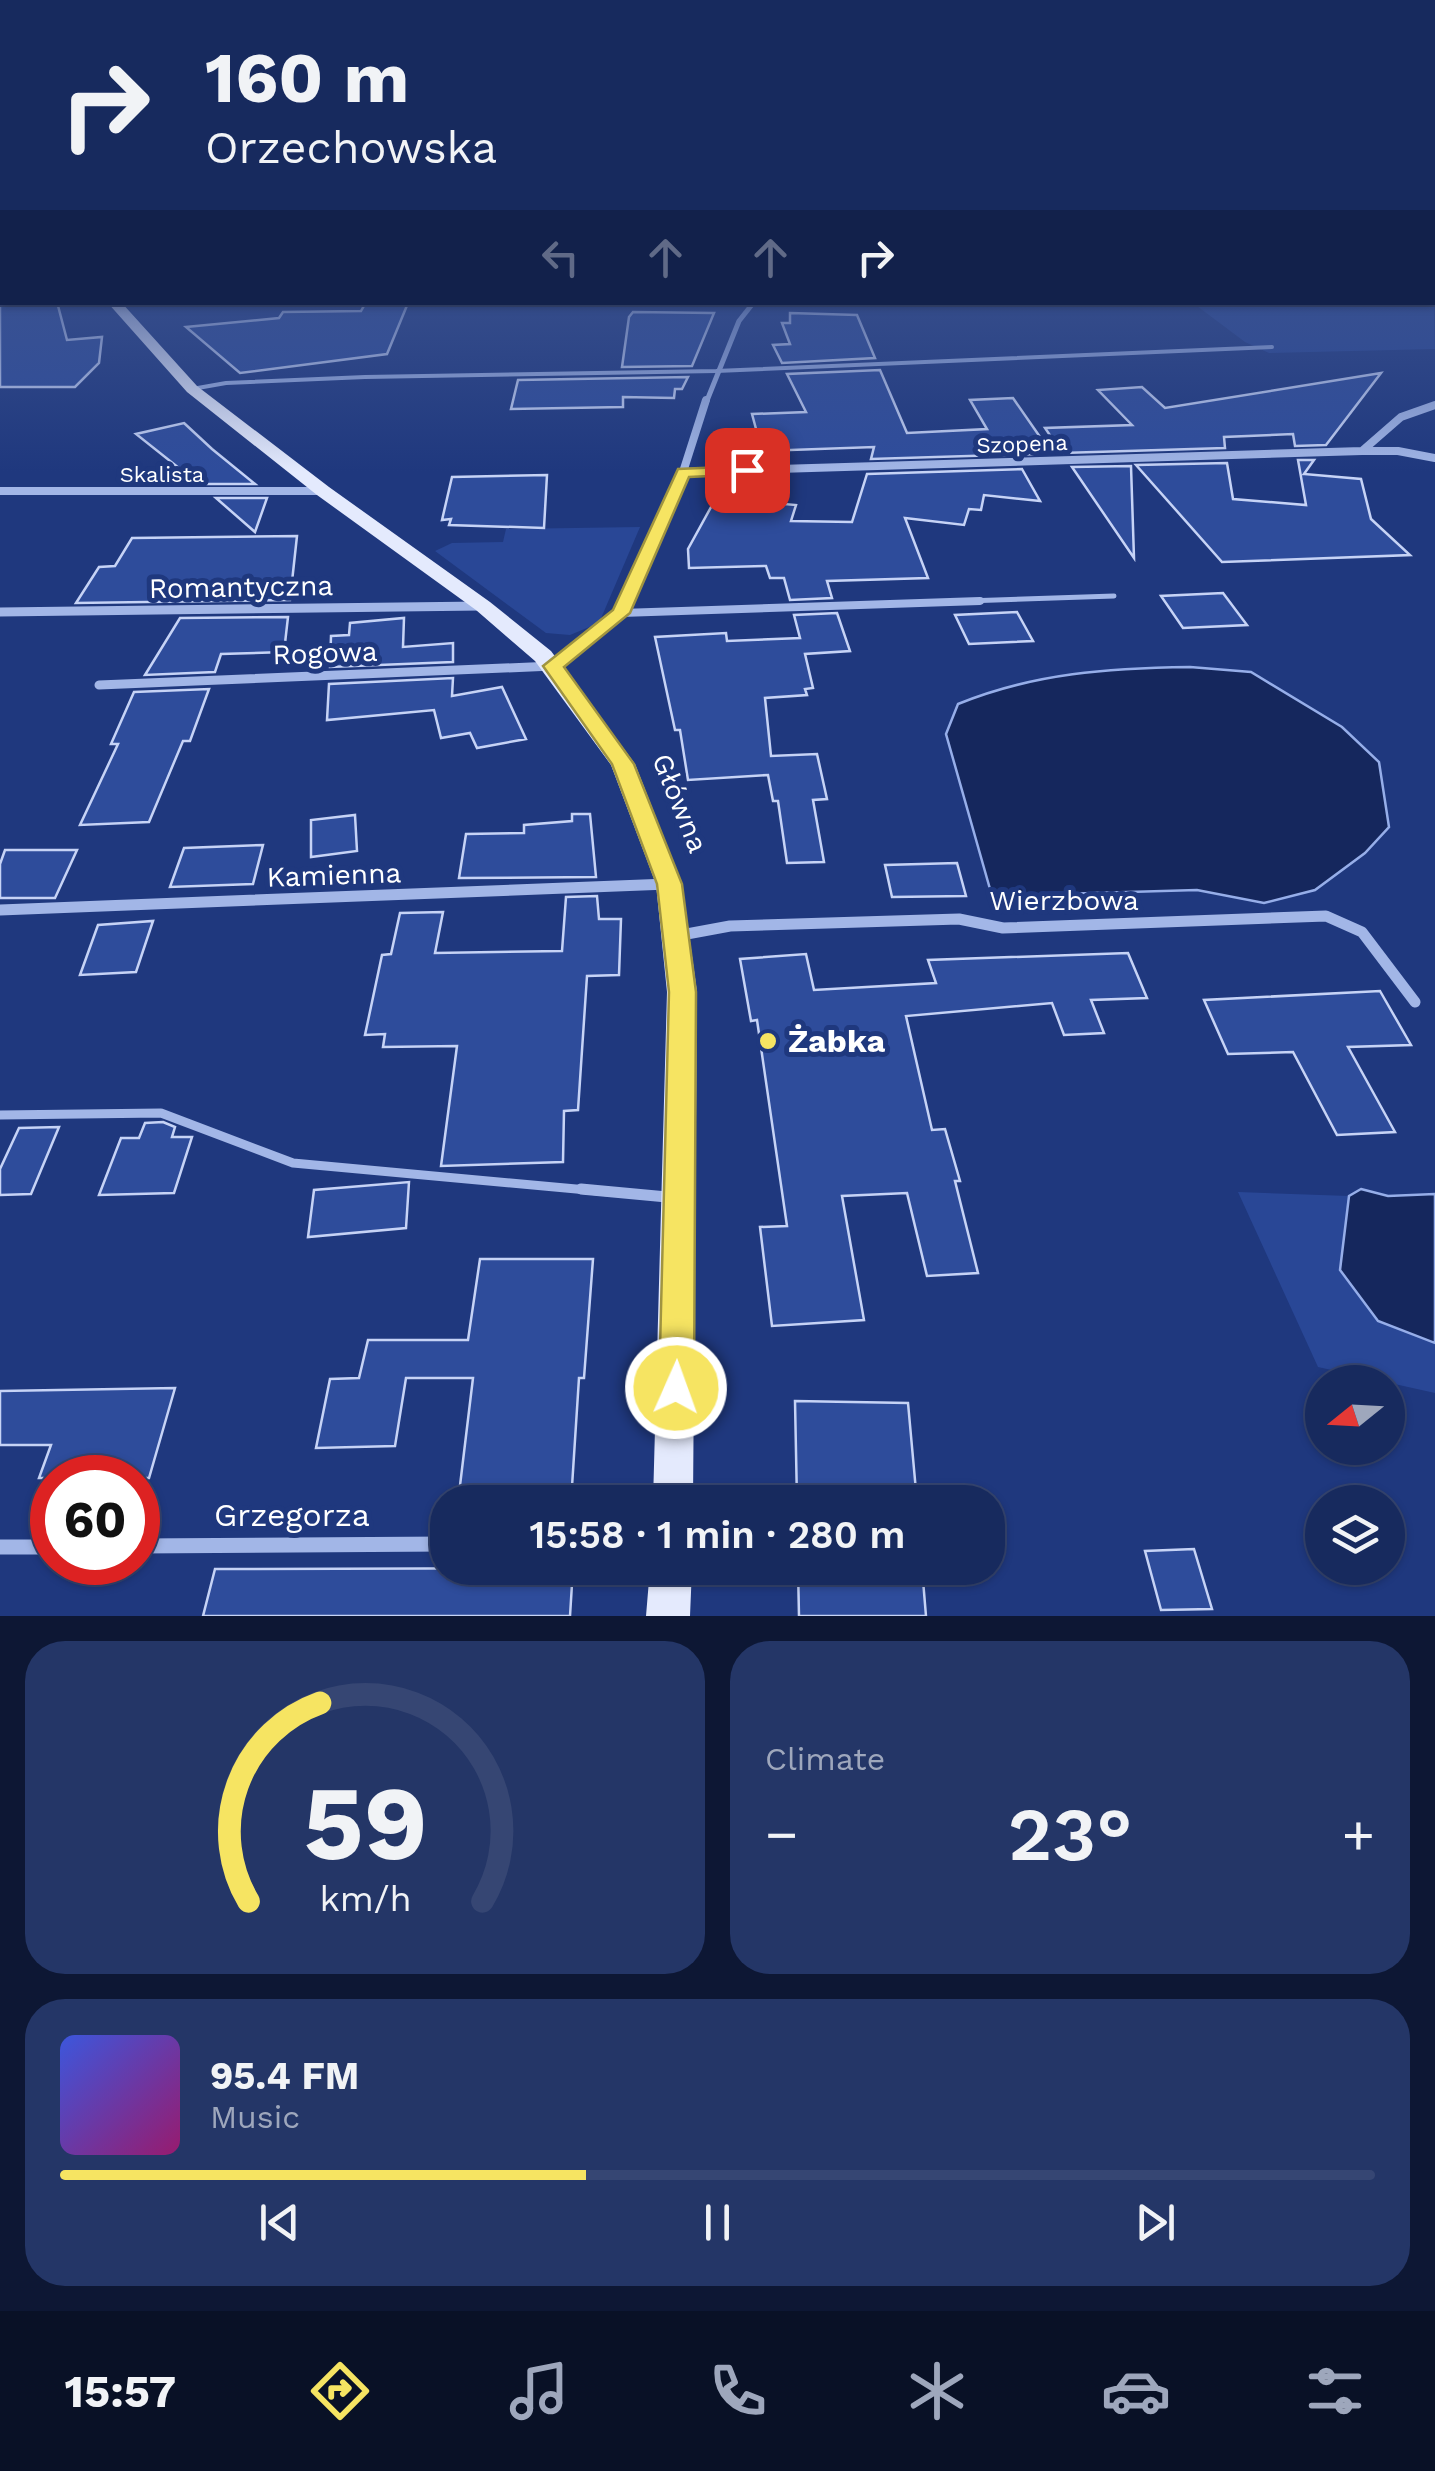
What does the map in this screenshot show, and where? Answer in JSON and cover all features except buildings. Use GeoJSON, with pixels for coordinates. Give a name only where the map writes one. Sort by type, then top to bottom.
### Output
{"type":"FeatureCollection","features":[{"type":"Feature","properties":{"kind":"main road","name":"Główna"},"geometry":{"type":"LineString","coordinates":[[131,321],[192,388],[323,492],[484,606],[553,666],[623,764],[670,884],[682,992],[682,1198],[674,1485]]}},
{"type":"Feature","properties":{"kind":"main road"},"geometry":{"type":"LineString","coordinates":[[668,1616],[669,1585]]}},
{"type":"Feature","properties":{"kind":"street"},"geometry":{"type":"LineString","coordinates":[[553,666],[621,613],[684,472],[716,370],[739,321]]}},
{"type":"Feature","properties":{"kind":"street"},"geometry":{"type":"LineString","coordinates":[[1362,451],[1401,417],[1435,405]]}},
{"type":"Feature","properties":{"kind":"street","name":"Szopena"},"geometry":{"type":"LineString","coordinates":[[684,472],[1362,451],[1398,451],[1435,458]]}},
{"type":"Feature","properties":{"kind":"street","name":"Skalista"},"geometry":{"type":"LineString","coordinates":[[0,491],[323,492]]}},
{"type":"Feature","properties":{"kind":"street","name":"Romantyczna"},"geometry":{"type":"LineString","coordinates":[[0,612],[484,606]]}},
{"type":"Feature","properties":{"kind":"street","name":"Rogowa"},"geometry":{"type":"LineString","coordinates":[[99,685],[553,666]]}},
{"type":"Feature","properties":{"kind":"street","name":"Kamienna"},"geometry":{"type":"LineString","coordinates":[[0,910],[670,884]]}},
{"type":"Feature","properties":{"kind":"street","name":"Wierzbowa"},"geometry":{"type":"LineString","coordinates":[[675,936],[768,924],[959,919],[1003,928],[1326,916],[1362,932],[1415,1002]]}},
{"type":"Feature","properties":{"kind":"street","name":"Grzegorza"},"geometry":{"type":"LineString","coordinates":[[160,1546],[430,1544]]}},
{"type":"Feature","properties":{"kind":"street"},"geometry":{"type":"LineString","coordinates":[[0,1547],[30,1547]]}},
{"type":"Feature","properties":{"kind":"lane"},"geometry":{"type":"LineString","coordinates":[[192,388],[226,383],[474,373],[716,370],[1272,347]]}},
{"type":"Feature","properties":{"kind":"lane"},"geometry":{"type":"LineString","coordinates":[[621,613],[1114,596]]}},
{"type":"Feature","properties":{"kind":"lane"},"geometry":{"type":"LineString","coordinates":[[0,1115],[161,1113],[293,1163],[682,1198]]}},
{"type":"Feature","properties":{"kind":"shaded area"},"geometry":{"type":"Polygon","coordinates":[[[1218,321],[1434,321],[1435,349],[1269,353],[1245,342],[1218,321]]]}},
{"type":"Feature","properties":{"kind":"shaded area"},"geometry":{"type":"Polygon","coordinates":[[[640,527],[599,623],[570,635],[546,633],[435,551],[452,543],[503,542],[506,529],[640,527]]]}},
{"type":"Feature","properties":{"kind":"shaded area"},"geometry":{"type":"Polygon","coordinates":[[[1190,667],[1251,672],[1342,727],[1379,762],[1389,827],[1365,853],[1315,890],[1264,903],[1197,890],[992,896],[946,734],[958,704],[1015,685],[1072,674],[1190,667]]]}},
{"type":"Feature","properties":{"kind":"shaded area"},"geometry":{"type":"Polygon","coordinates":[[[1361,1189],[1388,1196],[1435,1194],[1435,1343],[1378,1321],[1340,1270],[1349,1196],[1361,1189]]]}},
{"type":"Feature","properties":{"kind":"shaded area"},"geometry":{"type":"Polygon","coordinates":[[[1238,1192],[1349,1196],[1340,1271],[1378,1321],[1435,1343],[1435,1393],[1405,1386],[1405,1365],[1317,1365],[1238,1192]]]}},
{"type":"Feature","properties":{"kind":"place","name":"Żabka"},"geometry":{"type":"Point","coordinates":[768,1041]}},
{"type":"Feature","properties":{"kind":"route"},"geometry":{"type":"LineString","coordinates":[[676,1388],[682,1198],[682,992],[670,884],[623,764],[553,666],[621,613],[684,472],[747,470]]}}]}
